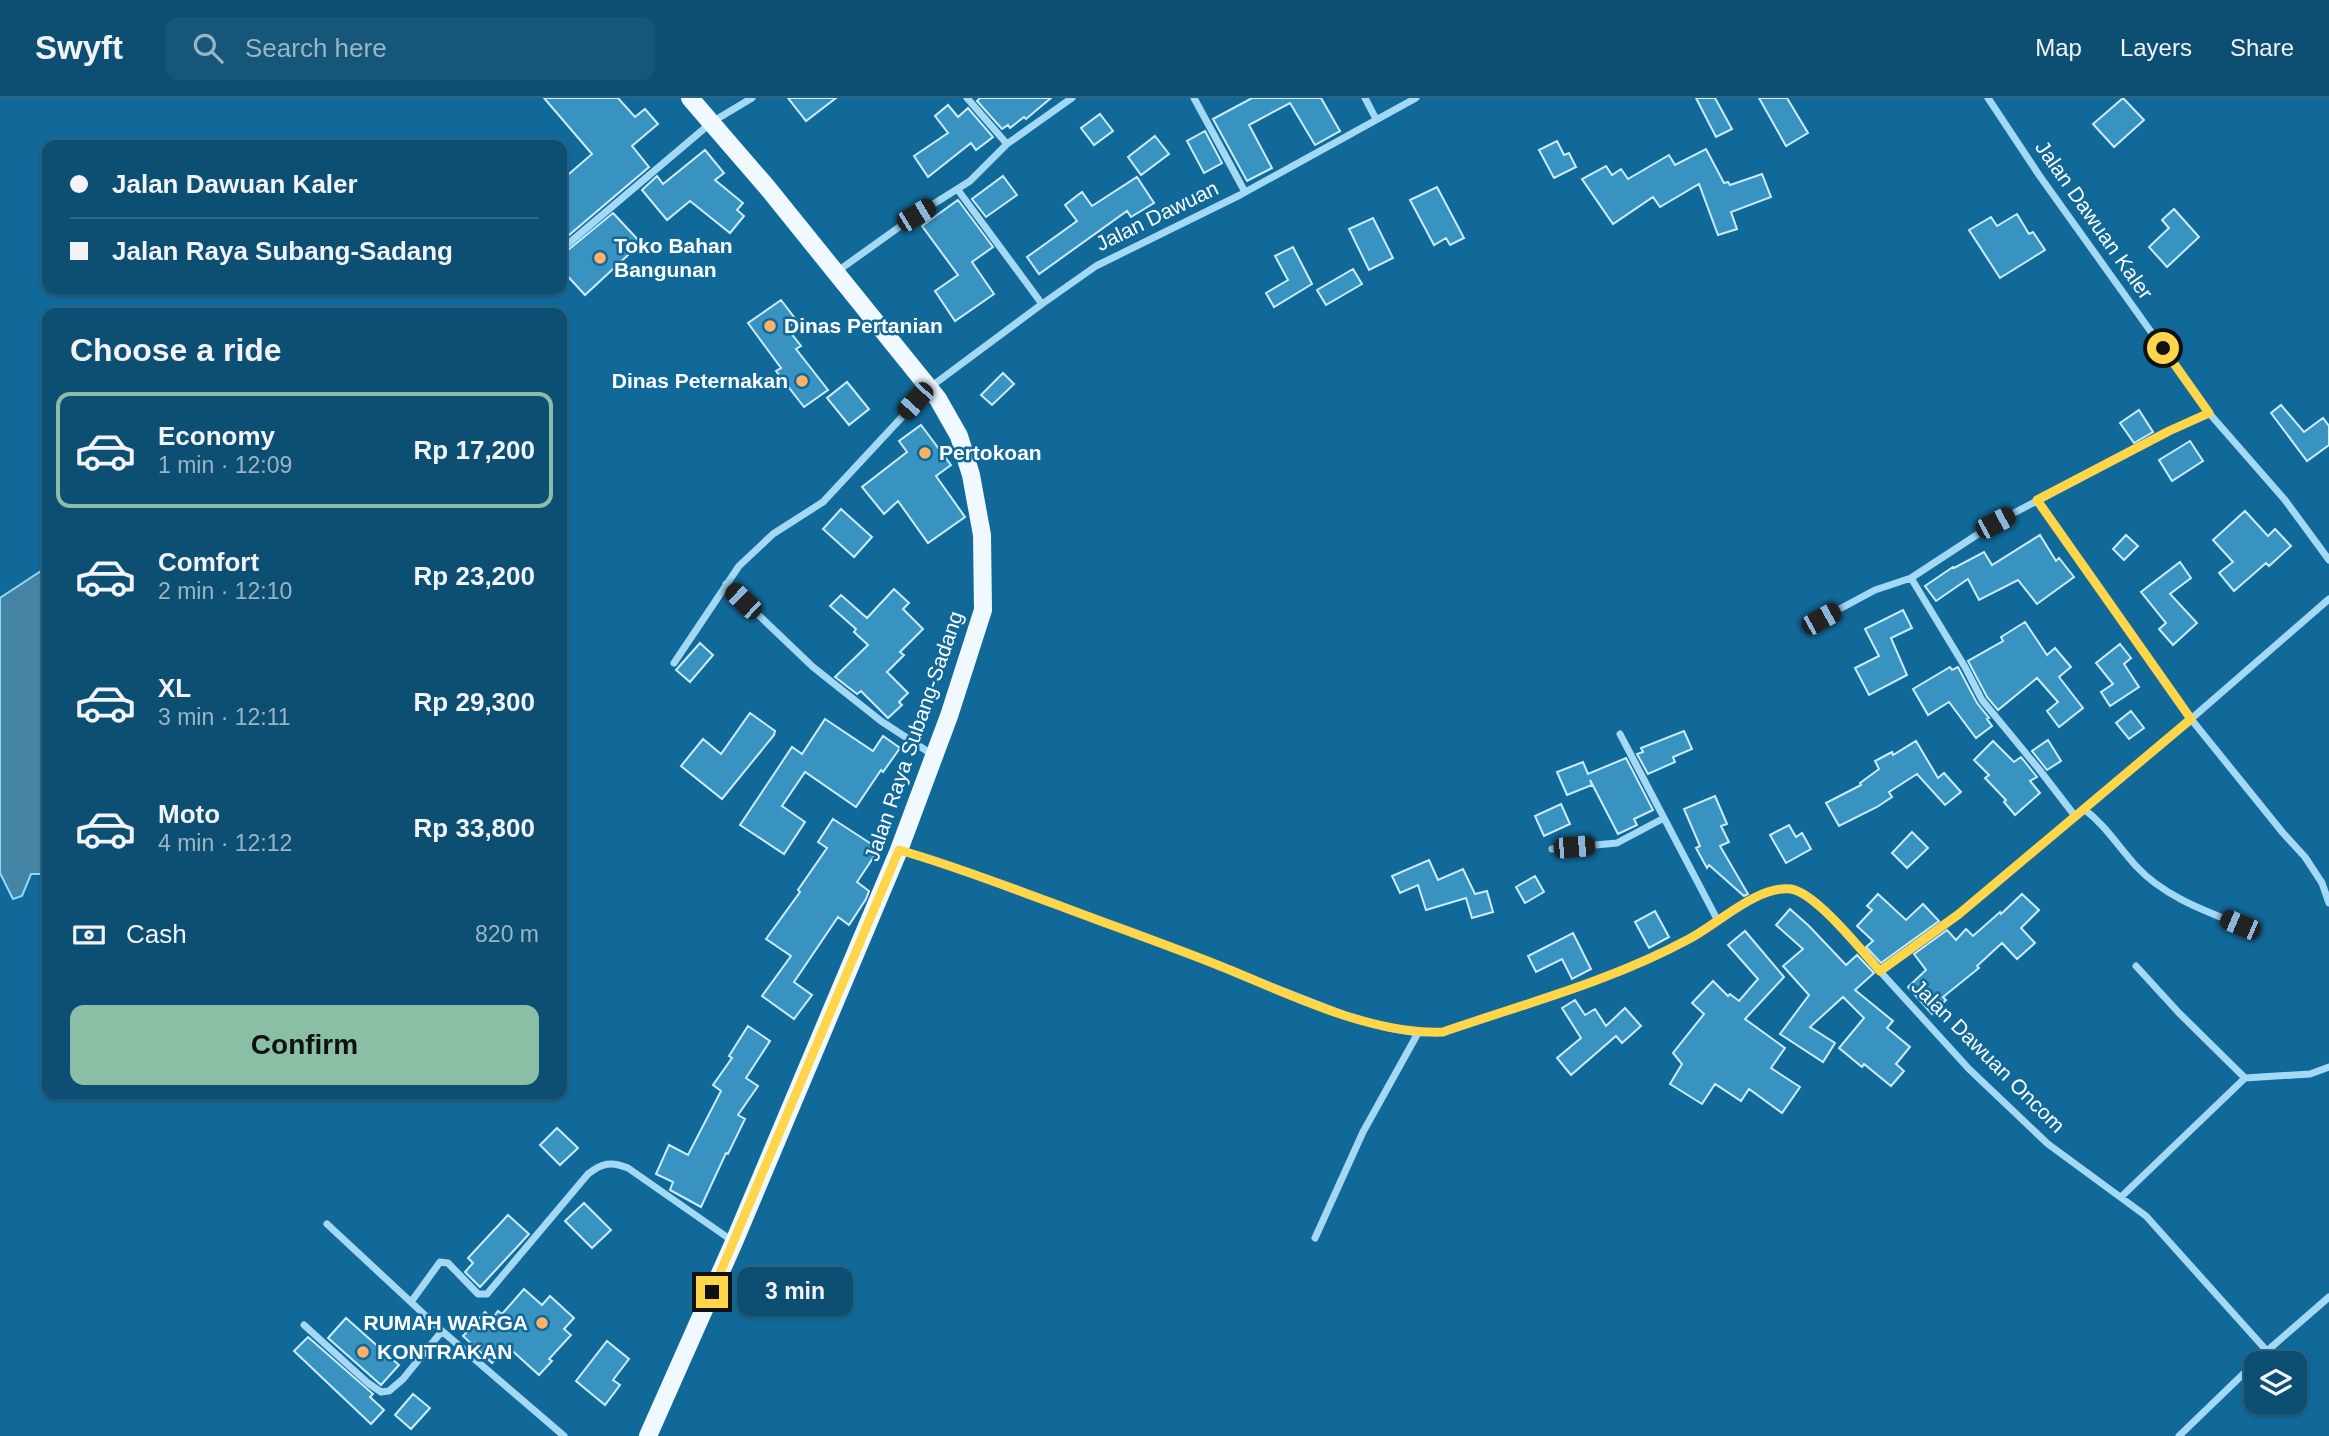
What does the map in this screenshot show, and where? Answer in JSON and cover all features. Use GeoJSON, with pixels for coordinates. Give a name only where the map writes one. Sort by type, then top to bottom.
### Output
{"type":"FeatureCollection","features":[{"type":"Feature","properties":{"kind":"main road","name":"Jalan Raya Subang-Sadang"},"geometry":{"type":"LineString","coordinates":[[648,1436],[734,1242],[899,850],[949,716],[983,610],[982,536],[971,475],[959,436],[938,399],[766,186],[690,98]]}},
{"type":"Feature","properties":{"kind":"street"},"geometry":{"type":"LineString","coordinates":[[567,245],[712,122],[752,98]]}},
{"type":"Feature","properties":{"kind":"street"},"geometry":{"type":"LineString","coordinates":[[967,98],[1007,144]]}},
{"type":"Feature","properties":{"kind":"street"},"geometry":{"type":"LineString","coordinates":[[835,273],[916,215],[958,190],[1007,144],[1072,98]]}},
{"type":"Feature","properties":{"kind":"street"},"geometry":{"type":"LineString","coordinates":[[1195,98],[1245,192]]}},
{"type":"Feature","properties":{"kind":"street"},"geometry":{"type":"LineString","coordinates":[[1365,98],[1376,119]]}},
{"type":"Feature","properties":{"kind":"street","name":"Jalan Dawuan"},"geometry":{"type":"LineString","coordinates":[[674,663],[739,566],[773,534],[823,502],[929,388],[1096,267],[1245,192],[1416,98]]}},
{"type":"Feature","properties":{"kind":"street","name":"Jalan Dawuan Kaler"},"geometry":{"type":"LineString","coordinates":[[1988,98],[2039,175],[2209,413],[2285,500],[2329,560]]}},
{"type":"Feature","properties":{"kind":"street"},"geometry":{"type":"LineString","coordinates":[[958,190],[1042,304]]}},
{"type":"Feature","properties":{"kind":"street"},"geometry":{"type":"LineString","coordinates":[[1821,619],[1875,590],[1911,578],[1995,523],[2169,431],[2209,413]]}},
{"type":"Feature","properties":{"kind":"street"},"geometry":{"type":"LineString","coordinates":[[2037,500],[2191,719],[2305,857],[2322,883],[2329,903]]}},
{"type":"Feature","properties":{"kind":"street"},"geometry":{"type":"LineString","coordinates":[[1911,578],[1982,700],[2075,816]]}},
{"type":"Feature","properties":{"kind":"street"},"geometry":{"type":"LineString","coordinates":[[726,584],[813,667],[881,721],[933,756]]}},
{"type":"Feature","properties":{"kind":"street"},"geometry":{"type":"LineString","coordinates":[[1880,971],[1959,914],[2329,599]]}},
{"type":"Feature","properties":{"kind":"street"},"geometry":{"type":"LineString","coordinates":[[1620,734],[1718,921]]}},
{"type":"Feature","properties":{"kind":"street"},"geometry":{"type":"LineString","coordinates":[[2084,809],[2098,820],[2136,867],[2161,888],[2250,929]]}},
{"type":"Feature","properties":{"kind":"street"},"geometry":{"type":"LineString","coordinates":[[1552,849],[1617,843],[1664,818]]}},
{"type":"Feature","properties":{"kind":"street","name":"Jalan Dawuan Oncom"},"geometry":{"type":"LineString","coordinates":[[899,850],[946,863],[1345,1015],[1388,1028],[1418,1033],[1443,1032],[1612,974],[1688,940],[1758,895],[1780,888],[1794,889],[1812,899],[1826,912],[1969,1069],[2048,1144],[2146,1216],[2267,1351]]}},
{"type":"Feature","properties":{"kind":"street"},"geometry":{"type":"LineString","coordinates":[[2322,883],[2329,876]]}},
{"type":"Feature","properties":{"kind":"street"},"geometry":{"type":"LineString","coordinates":[[2136,967],[2245,1078]]}},
{"type":"Feature","properties":{"kind":"street"},"geometry":{"type":"LineString","coordinates":[[1315,1238],[1363,1132],[1418,1033]]}},
{"type":"Feature","properties":{"kind":"street"},"geometry":{"type":"LineString","coordinates":[[2121,1197],[2245,1078],[2310,1074],[2329,1067]]}},
{"type":"Feature","properties":{"kind":"street"},"geometry":{"type":"LineString","coordinates":[[411,1302],[440,1262],[448,1263],[478,1294],[487,1294],[587,1174],[608,1162],[628,1168],[734,1242]]}},
{"type":"Feature","properties":{"kind":"street"},"geometry":{"type":"LineString","coordinates":[[327,1224],[442,1331],[564,1436]]}},
{"type":"Feature","properties":{"kind":"street"},"geometry":{"type":"LineString","coordinates":[[2267,1351],[2329,1297]]}},
{"type":"Feature","properties":{"kind":"street"},"geometry":{"type":"LineString","coordinates":[[304,1325],[381,1392],[388,1391],[403,1379],[442,1331]]}},
{"type":"Feature","properties":{"kind":"street"},"geometry":{"type":"LineString","coordinates":[[2179,1436],[2244,1373]]}},
{"type":"Feature","properties":{"kind":"water"},"geometry":{"type":"Polygon","coordinates":[[[42,570],[42,874],[31,874],[22,896],[13,899],[0,873],[0,598],[42,570]]]}},
{"type":"Feature","properties":{"kind":"building"},"geometry":{"type":"Polygon","coordinates":[[[544,98],[618,98],[635,117],[645,109],[658,124],[632,146],[649,167],[567,237],[567,176],[592,154],[544,98]]]}},
{"type":"Feature","properties":{"kind":"building"},"geometry":{"type":"Polygon","coordinates":[[[788,98],[836,98],[806,121],[788,98]]]}},
{"type":"Feature","properties":{"kind":"building"},"geometry":{"type":"Polygon","coordinates":[[[980,98],[1051,98],[1026,119],[1024,117],[1010,128],[1008,125],[1002,129],[977,101],[980,98]]]}},
{"type":"Feature","properties":{"kind":"building"},"geometry":{"type":"Polygon","coordinates":[[[1252,98],[1321,98],[1340,131],[1315,145],[1290,103],[1249,125],[1272,168],[1247,181],[1213,119],[1252,98]]]}},
{"type":"Feature","properties":{"kind":"building"},"geometry":{"type":"Polygon","coordinates":[[[1696,98],[1715,98],[1732,129],[1716,137],[1696,98]]]}},
{"type":"Feature","properties":{"kind":"building"},"geometry":{"type":"Polygon","coordinates":[[[1759,98],[1787,98],[1808,133],[1786,146],[1759,98]]]}},
{"type":"Feature","properties":{"kind":"building"},"geometry":{"type":"Polygon","coordinates":[[[2123,98],[2144,120],[2114,147],[2093,124],[2123,98]]]}},
{"type":"Feature","properties":{"kind":"building"},"geometry":{"type":"Polygon","coordinates":[[[948,105],[958,117],[968,108],[993,137],[976,150],[971,143],[928,177],[914,156],[948,133],[935,116],[948,105]]]}},
{"type":"Feature","properties":{"kind":"building"},"geometry":{"type":"Polygon","coordinates":[[[1100,114],[1113,131],[1094,145],[1081,128],[1100,114]]]}},
{"type":"Feature","properties":{"kind":"building"},"geometry":{"type":"Polygon","coordinates":[[[1205,131],[1222,163],[1204,173],[1187,141],[1205,131]]]}},
{"type":"Feature","properties":{"kind":"building"},"geometry":{"type":"Polygon","coordinates":[[[1155,136],[1169,154],[1141,175],[1128,157],[1155,136]]]}},
{"type":"Feature","properties":{"kind":"building"},"geometry":{"type":"Polygon","coordinates":[[[1557,141],[1564,155],[1569,153],[1576,167],[1554,178],[1539,150],[1557,141]]]}},
{"type":"Feature","properties":{"kind":"building"},"geometry":{"type":"Polygon","coordinates":[[[1706,149],[1724,183],[1728,182],[1730,185],[1762,174],[1771,197],[1731,212],[1737,229],[1718,235],[1699,184],[1660,207],[1653,197],[1613,224],[1582,179],[1606,166],[1612,175],[1621,169],[1628,179],[1669,155],[1675,165],[1706,149]]]}},
{"type":"Feature","properties":{"kind":"building"},"geometry":{"type":"Polygon","coordinates":[[[705,150],[724,173],[715,180],[743,203],[737,210],[744,216],[730,233],[690,201],[667,220],[642,190],[657,176],[663,184],[705,150]]]}},
{"type":"Feature","properties":{"kind":"building"},"geometry":{"type":"Polygon","coordinates":[[[1003,176],[1017,195],[986,217],[972,199],[1003,176]]]}},
{"type":"Feature","properties":{"kind":"building"},"geometry":{"type":"Polygon","coordinates":[[[1137,177],[1154,203],[1131,217],[1127,211],[1039,274],[1027,257],[1077,221],[1065,205],[1082,192],[1092,206],[1137,177]]]}},
{"type":"Feature","properties":{"kind":"building"},"geometry":{"type":"Polygon","coordinates":[[[1437,187],[1464,238],[1450,245],[1446,238],[1434,245],[1410,200],[1437,187]]]}},
{"type":"Feature","properties":{"kind":"building"},"geometry":{"type":"Polygon","coordinates":[[[958,200],[993,247],[972,262],[994,294],[955,321],[935,291],[958,275],[922,226],[958,200]]]}},
{"type":"Feature","properties":{"kind":"building"},"geometry":{"type":"Polygon","coordinates":[[[2174,209],[2199,237],[2167,267],[2149,247],[2169,228],[2162,220],[2174,209]]]}},
{"type":"Feature","properties":{"kind":"building","name":"Toko Bahan Bangunan"},"geometry":{"type":"Polygon","coordinates":[[[613,213],[641,243],[585,295],[567,275],[567,251],[613,213]]]}},
{"type":"Feature","properties":{"kind":"building"},"geometry":{"type":"Polygon","coordinates":[[[2017,214],[2029,234],[2033,232],[2045,250],[2000,278],[1969,230],[1991,217],[1997,226],[2017,214]]]}},
{"type":"Feature","properties":{"kind":"building"},"geometry":{"type":"Polygon","coordinates":[[[1373,218],[1393,258],[1369,270],[1349,229],[1373,218]]]}},
{"type":"Feature","properties":{"kind":"building"},"geometry":{"type":"Polygon","coordinates":[[[1293,247],[1312,284],[1274,307],[1266,293],[1288,280],[1275,256],[1293,247]]]}},
{"type":"Feature","properties":{"kind":"building"},"geometry":{"type":"Polygon","coordinates":[[[1353,269],[1362,284],[1326,305],[1317,290],[1353,269]]]}},
{"type":"Feature","properties":{"kind":"building"},"geometry":{"type":"Polygon","coordinates":[[[781,300],[797,321],[787,328],[801,346],[796,349],[828,390],[804,407],[776,371],[781,368],[748,323],[781,300]]]}},
{"type":"Feature","properties":{"kind":"building"},"geometry":{"type":"Polygon","coordinates":[[[1003,373],[1014,384],[992,405],[981,395],[1003,373]]]}},
{"type":"Feature","properties":{"kind":"building","name":"Dinas Pertanian"},"geometry":{"type":"Polygon","coordinates":[[[847,382],[869,409],[849,425],[827,398],[847,382]]]}},
{"type":"Feature","properties":{"kind":"building"},"geometry":{"type":"Polygon","coordinates":[[[2281,405],[2304,432],[2323,418],[2329,426],[2329,445],[2307,461],[2271,413],[2281,405]]]}},
{"type":"Feature","properties":{"kind":"building"},"geometry":{"type":"Polygon","coordinates":[[[2139,410],[2153,432],[2134,443],[2120,423],[2139,410]]]}},
{"type":"Feature","properties":{"kind":"building"},"geometry":{"type":"Polygon","coordinates":[[[921,425],[951,465],[936,476],[965,517],[928,543],[898,501],[884,514],[862,487],[907,452],[899,441],[921,425]]]}},
{"type":"Feature","properties":{"kind":"building"},"geometry":{"type":"Polygon","coordinates":[[[2190,441],[2203,461],[2172,481],[2159,460],[2190,441]]]}},
{"type":"Feature","properties":{"kind":"building"},"geometry":{"type":"Polygon","coordinates":[[[841,509],[872,537],[854,557],[823,529],[841,509]]]}},
{"type":"Feature","properties":{"kind":"building"},"geometry":{"type":"Polygon","coordinates":[[[2245,511],[2268,536],[2275,529],[2291,546],[2269,566],[2266,563],[2234,591],[2219,573],[2233,562],[2213,540],[2245,511]]]}},
{"type":"Feature","properties":{"kind":"building"},"geometry":{"type":"Polygon","coordinates":[[[2040,535],[2056,561],[2059,558],[2074,577],[2037,604],[2018,580],[1979,600],[1968,579],[1936,601],[1925,586],[1953,567],[1984,552],[1992,565],[2040,535]]]}},
{"type":"Feature","properties":{"kind":"building"},"geometry":{"type":"Polygon","coordinates":[[[2126,535],[2138,546],[2124,560],[2113,549],[2126,535]]]}},
{"type":"Feature","properties":{"kind":"building"},"geometry":{"type":"Polygon","coordinates":[[[2180,562],[2191,578],[2170,594],[2197,623],[2173,645],[2159,629],[2166,623],[2141,592],[2180,562]]]}},
{"type":"Feature","properties":{"kind":"building"},"geometry":{"type":"Polygon","coordinates":[[[894,589],[909,603],[903,609],[923,629],[900,652],[904,655],[887,672],[908,693],[899,702],[902,705],[888,718],[861,691],[857,694],[835,677],[868,645],[854,632],[856,629],[830,606],[841,595],[867,618],[894,589]]]}},
{"type":"Feature","properties":{"kind":"building"},"geometry":{"type":"Polygon","coordinates":[[[1903,610],[1912,628],[1891,638],[1907,675],[1869,695],[1855,668],[1879,656],[1865,629],[1903,610]]]}},
{"type":"Feature","properties":{"kind":"building"},"geometry":{"type":"Polygon","coordinates":[[[2025,622],[2047,655],[2055,648],[2071,667],[2059,677],[2083,708],[2059,727],[2047,711],[2058,702],[2037,678],[1998,710],[1987,697],[1968,661],[2003,641],[2001,637],[2025,622]]]}},
{"type":"Feature","properties":{"kind":"building"},"geometry":{"type":"Polygon","coordinates":[[[700,643],[713,655],[690,682],[676,670],[700,643]]]}},
{"type":"Feature","properties":{"kind":"building"},"geometry":{"type":"Polygon","coordinates":[[[2120,644],[2131,658],[2124,664],[2139,687],[2110,706],[2101,692],[2113,684],[2096,663],[2120,644]]]}},
{"type":"Feature","properties":{"kind":"building"},"geometry":{"type":"Polygon","coordinates":[[[1950,667],[1952,670],[1958,667],[1992,726],[1976,738],[1949,702],[1928,715],[1913,689],[1950,667]]]}},
{"type":"Feature","properties":{"kind":"building"},"geometry":{"type":"Polygon","coordinates":[[[2131,711],[2144,728],[2129,739],[2116,723],[2131,711]]]}},
{"type":"Feature","properties":{"kind":"building"},"geometry":{"type":"Polygon","coordinates":[[[750,713],[775,731],[774,735],[722,799],[681,766],[703,739],[721,754],[750,713]]]}},
{"type":"Feature","properties":{"kind":"building"},"geometry":{"type":"Polygon","coordinates":[[[825,719],[873,751],[883,736],[900,748],[856,807],[805,772],[782,806],[805,822],[784,854],[740,825],[792,747],[802,754],[825,719]]]}},
{"type":"Feature","properties":{"kind":"building"},"geometry":{"type":"Polygon","coordinates":[[[1684,731],[1692,749],[1673,757],[1675,762],[1648,774],[1637,754],[1643,752],[1641,748],[1684,731]]]}},
{"type":"Feature","properties":{"kind":"building"},"geometry":{"type":"Polygon","coordinates":[[[2048,740],[2061,761],[2047,770],[2032,751],[2048,740]]]}},
{"type":"Feature","properties":{"kind":"building"},"geometry":{"type":"Polygon","coordinates":[[[1916,741],[1938,778],[1944,773],[1961,792],[1945,805],[1917,774],[1889,792],[1892,797],[1877,807],[1839,826],[1826,803],[1861,785],[1860,783],[1879,769],[1875,761],[1892,752],[1893,755],[1916,741]]]}},
{"type":"Feature","properties":{"kind":"building"},"geometry":{"type":"Polygon","coordinates":[[[1993,741],[2014,762],[2021,757],[2037,777],[2030,781],[2040,793],[2015,815],[2004,802],[2006,800],[1985,778],[1989,775],[1974,760],[1993,741]]]}},
{"type":"Feature","properties":{"kind":"building"},"geometry":{"type":"Polygon","coordinates":[[[1626,758],[1653,810],[1634,819],[1637,825],[1618,834],[1590,780],[1592,785],[1567,795],[1557,772],[1583,762],[1588,774],[1626,758]]]}},
{"type":"Feature","properties":{"kind":"building"},"geometry":{"type":"Polygon","coordinates":[[[1715,796],[1727,824],[1721,826],[1729,842],[1720,846],[1748,894],[1744,896],[1709,865],[1707,868],[1696,848],[1700,846],[1684,809],[1715,796]]]}},
{"type":"Feature","properties":{"kind":"building"},"geometry":{"type":"Polygon","coordinates":[[[1561,804],[1570,824],[1544,836],[1535,816],[1561,804]]]}},
{"type":"Feature","properties":{"kind":"building"},"geometry":{"type":"Polygon","coordinates":[[[833,819],[879,849],[857,882],[869,891],[866,899],[849,925],[838,917],[794,982],[812,995],[794,1019],[762,996],[791,956],[766,939],[827,848],[818,842],[833,819]]]}},
{"type":"Feature","properties":{"kind":"building"},"geometry":{"type":"Polygon","coordinates":[[[1789,825],[1796,837],[1802,833],[1811,849],[1786,863],[1770,835],[1789,825]]]}},
{"type":"Feature","properties":{"kind":"building"},"geometry":{"type":"Polygon","coordinates":[[[1912,832],[1928,848],[1907,868],[1892,853],[1912,832]]]}},
{"type":"Feature","properties":{"kind":"building"},"geometry":{"type":"Polygon","coordinates":[[[1429,860],[1438,880],[1463,869],[1475,894],[1487,891],[1493,912],[1472,918],[1466,898],[1426,910],[1418,885],[1400,893],[1392,876],[1429,860]]]}},
{"type":"Feature","properties":{"kind":"building"},"geometry":{"type":"Polygon","coordinates":[[[1535,876],[1544,892],[1525,903],[1516,887],[1535,876]]]}},
{"type":"Feature","properties":{"kind":"building"},"geometry":{"type":"Polygon","coordinates":[[[1878,894],[1906,920],[1923,904],[1939,921],[1881,963],[1866,947],[1873,941],[1857,926],[1872,910],[1867,906],[1878,894]]]}},
{"type":"Feature","properties":{"kind":"building"},"geometry":{"type":"Polygon","coordinates":[[[2022,894],[2039,910],[2021,928],[2035,943],[2017,959],[2002,943],[1977,966],[1979,968],[1943,997],[1946,1000],[1932,1014],[1908,987],[1926,970],[1914,954],[1947,930],[1956,940],[1966,929],[1973,936],[2022,894]]]}},
{"type":"Feature","properties":{"kind":"building"},"geometry":{"type":"Polygon","coordinates":[[[1790,909],[1846,965],[1857,955],[1874,973],[1855,990],[1893,1021],[1887,1028],[1910,1047],[1896,1064],[1904,1071],[1891,1086],[1839,1048],[1864,1018],[1843,997],[1810,1027],[1835,1043],[1823,1062],[1780,1034],[1809,995],[1783,966],[1803,949],[1776,925],[1790,909]]]}},
{"type":"Feature","properties":{"kind":"building"},"geometry":{"type":"Polygon","coordinates":[[[1655,911],[1669,937],[1649,948],[1635,922],[1655,911]]]}},
{"type":"Feature","properties":{"kind":"building"},"geometry":{"type":"Polygon","coordinates":[[[1745,931],[1784,977],[1745,1019],[1785,1048],[1771,1068],[1800,1087],[1782,1113],[1749,1089],[1741,1101],[1715,1084],[1702,1104],[1670,1084],[1682,1064],[1673,1053],[1704,1014],[1692,1003],[1713,981],[1728,996],[1730,994],[1739,1001],[1758,979],[1728,945],[1745,931]]]}},
{"type":"Feature","properties":{"kind":"building"},"geometry":{"type":"Polygon","coordinates":[[[1573,933],[1591,969],[1572,979],[1562,959],[1536,972],[1528,956],[1573,933]]]}},
{"type":"Feature","properties":{"kind":"building"},"geometry":{"type":"Polygon","coordinates":[[[1575,1000],[1585,1015],[1595,1009],[1606,1026],[1625,1008],[1641,1026],[1622,1043],[1616,1036],[1571,1075],[1557,1058],[1581,1038],[1562,1008],[1575,1000]]]}},
{"type":"Feature","properties":{"kind":"building"},"geometry":{"type":"Polygon","coordinates":[[[748,1026],[770,1041],[746,1078],[758,1086],[738,1115],[745,1119],[701,1207],[670,1190],[673,1182],[656,1174],[669,1145],[688,1155],[721,1091],[713,1085],[732,1058],[729,1056],[748,1026]]]}},
{"type":"Feature","properties":{"kind":"building"},"geometry":{"type":"Polygon","coordinates":[[[557,1128],[578,1148],[560,1165],[540,1145],[557,1128]]]}},
{"type":"Feature","properties":{"kind":"building"},"geometry":{"type":"Polygon","coordinates":[[[584,1203],[611,1230],[592,1248],[565,1221],[584,1203]]]}},
{"type":"Feature","properties":{"kind":"building","name":"RUMAH WARGA"},"geometry":{"type":"Polygon","coordinates":[[[508,1215],[529,1234],[480,1287],[465,1272],[473,1263],[468,1258],[508,1215]]]}},
{"type":"Feature","properties":{"kind":"building"},"geometry":{"type":"Polygon","coordinates":[[[524,1289],[542,1305],[550,1296],[574,1318],[564,1329],[571,1335],[549,1359],[552,1361],[539,1375],[507,1346],[492,1363],[463,1336],[485,1312],[492,1319],[498,1311],[502,1314],[524,1289]]]}},
{"type":"Feature","properties":{"kind":"building","name":"KONTRAKAN"},"geometry":{"type":"Polygon","coordinates":[[[346,1318],[399,1365],[381,1385],[328,1338],[346,1318]]]}},
{"type":"Feature","properties":{"kind":"building"},"geometry":{"type":"Polygon","coordinates":[[[308,1337],[373,1394],[370,1397],[384,1410],[371,1424],[294,1351],[308,1337]]]}},
{"type":"Feature","properties":{"kind":"building"},"geometry":{"type":"Polygon","coordinates":[[[607,1341],[629,1359],[613,1380],[620,1385],[605,1405],[576,1381],[607,1341]]]}},
{"type":"Feature","properties":{"kind":"building","name":"RUMAH WARGA"},"geometry":{"type":"Polygon","coordinates":[[[413,1394],[430,1408],[411,1429],[395,1415],[413,1394]]]}},
{"type":"Feature","properties":{"kind":"place","name":"Toko Bahan Bangunan"},"geometry":{"type":"Point","coordinates":[600,258]}},
{"type":"Feature","properties":{"kind":"place","name":"Dinas Pertanian"},"geometry":{"type":"Point","coordinates":[770,326]}},
{"type":"Feature","properties":{"kind":"place","name":"Dinas Peternakan"},"geometry":{"type":"Point","coordinates":[802,381]}},
{"type":"Feature","properties":{"kind":"place","name":"Pertokoan"},"geometry":{"type":"Point","coordinates":[925,453]}},
{"type":"Feature","properties":{"kind":"place","name":"RUMAH WARGA"},"geometry":{"type":"Point","coordinates":[542,1323]}},
{"type":"Feature","properties":{"kind":"place","name":"KONTRAKAN"},"geometry":{"type":"Point","coordinates":[363,1352]}},
{"type":"Feature","properties":{"kind":"route"},"geometry":{"type":"LineString","coordinates":[[712,1292],[899,850],[946,863],[1345,1015],[1388,1028],[1418,1033],[1443,1032],[1612,974],[1688,940],[1758,895],[1780,888],[1794,889],[1812,899],[1880,971],[1959,914],[2191,719],[2037,500],[2209,413],[2163,348]]}}]}
